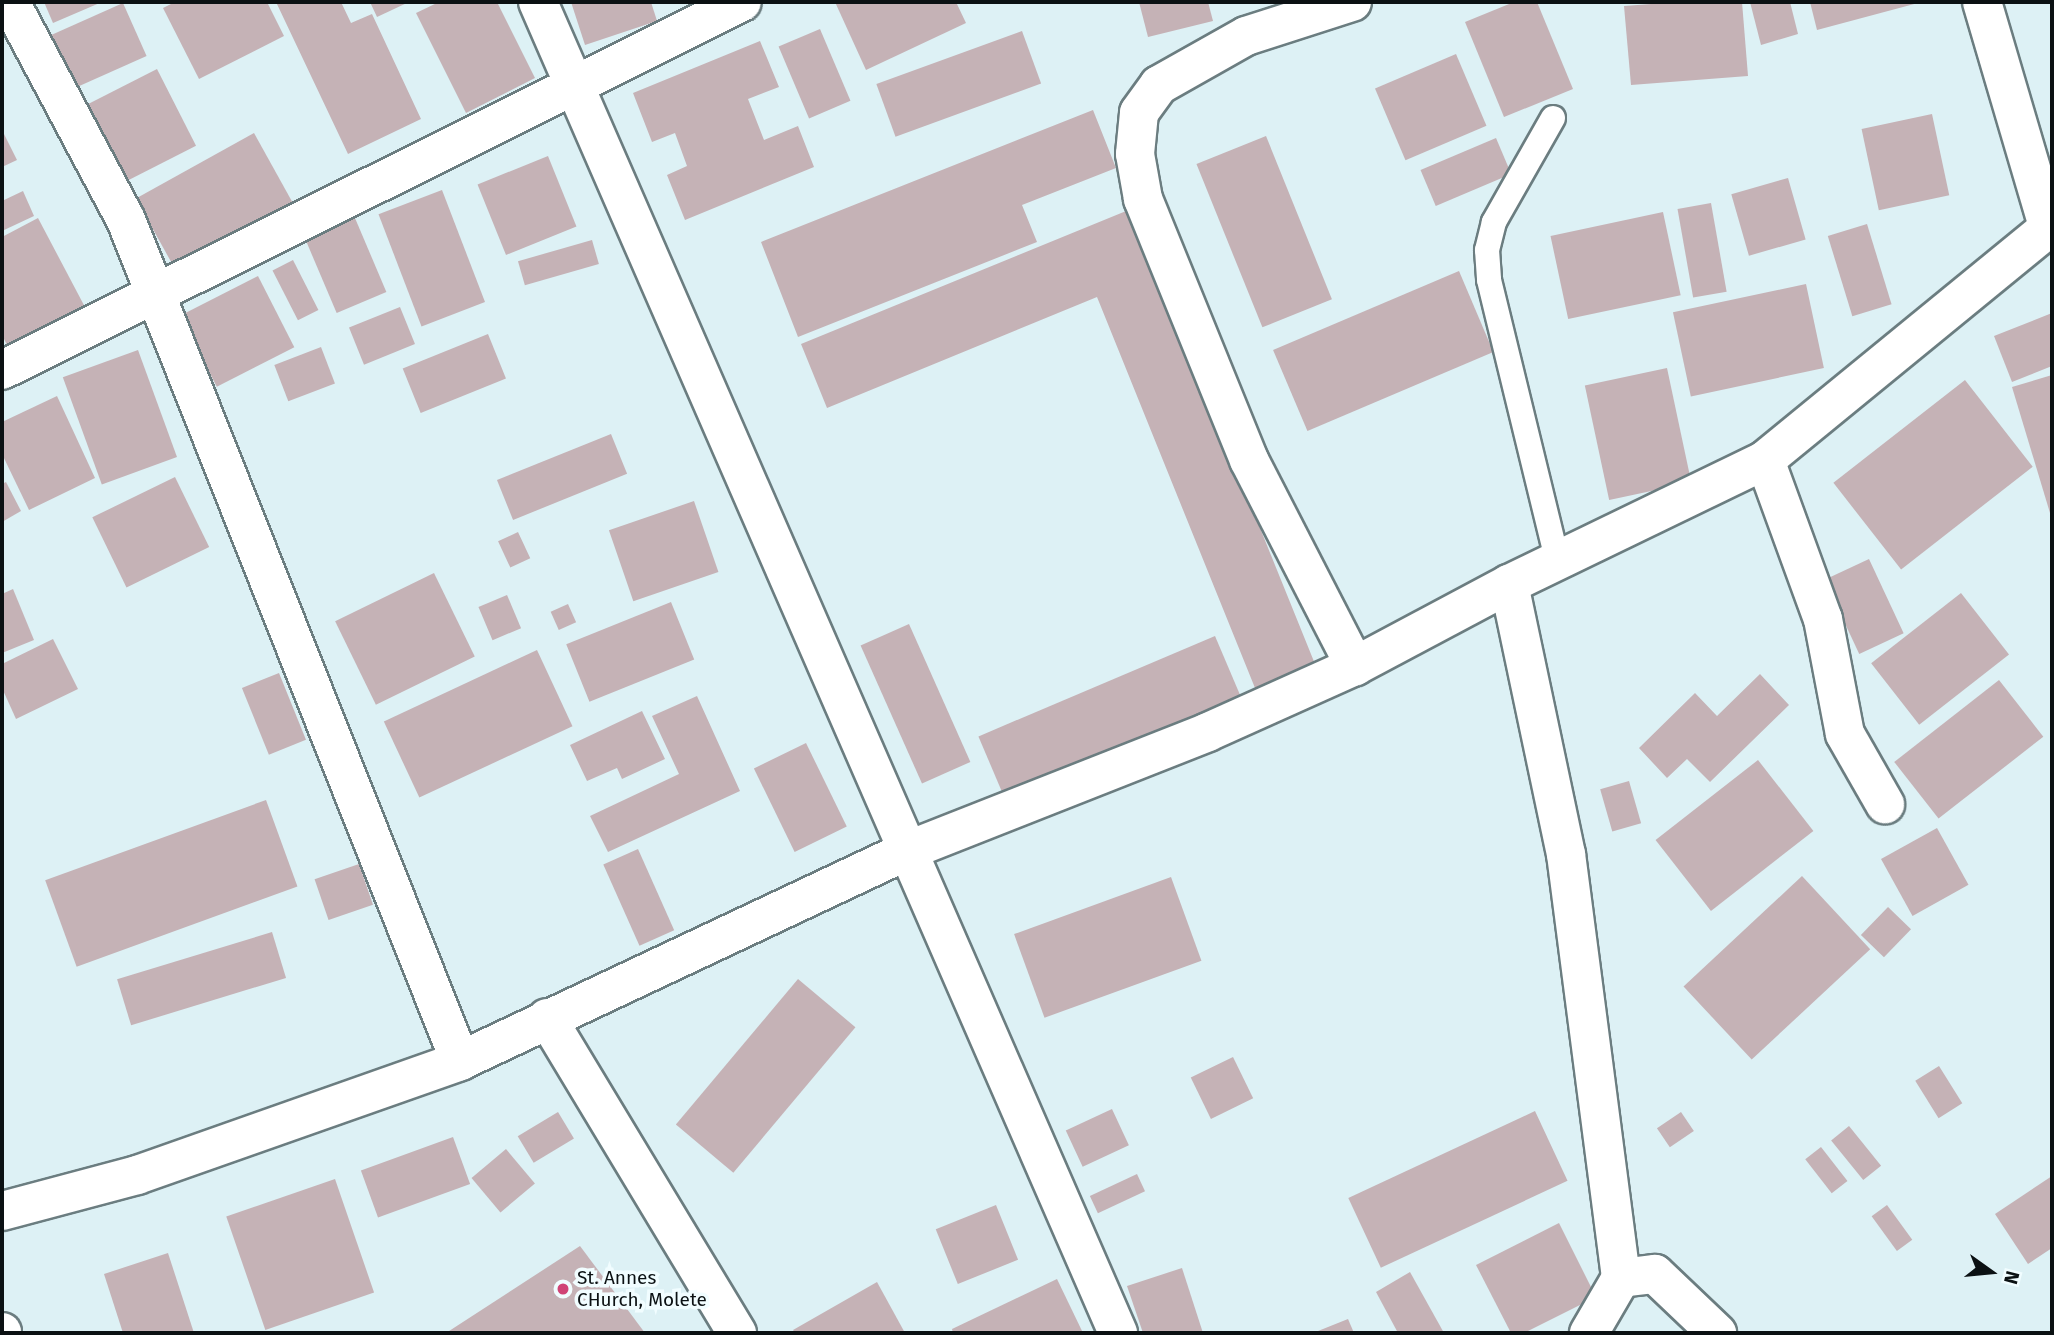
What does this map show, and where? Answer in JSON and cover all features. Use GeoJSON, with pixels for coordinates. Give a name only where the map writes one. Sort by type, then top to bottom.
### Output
{"type":"FeatureCollection","features":[{"type":"Feature","properties":{"kind":"street"},"geometry":{"type":"LineString","coordinates":[[10,2],[126,220],[460,1061]]}},
{"type":"Feature","properties":{"kind":"street"},"geometry":{"type":"LineString","coordinates":[[538,2],[1118,1333]]}},
{"type":"Feature","properties":{"kind":"street"},"geometry":{"type":"LineString","coordinates":[[2,370],[155,290],[575,87],[742,2]]}},
{"type":"Feature","properties":{"kind":"street"},"geometry":{"type":"LineString","coordinates":[[1352,2],[1246,36],[1159,85],[1139,113],[1135,155],[1143,200],[1249,460],[1355,666]]}},
{"type":"Feature","properties":{"kind":"street"},"geometry":{"type":"LineString","coordinates":[[2,1211],[137,1175],[460,1061],[909,850],[1208,732],[1355,666],[1509,584],[1765,460],[2050,226],[1982,2]]}},
{"type":"Feature","properties":{"kind":"street"},"geometry":{"type":"LineString","coordinates":[[1765,460],[1823,619],[1845,734],[1885,804]]}},
{"type":"Feature","properties":{"kind":"street"},"geometry":{"type":"LineString","coordinates":[[1509,584],[1566,854],[1621,1278],[1589,1333]]}},
{"type":"Feature","properties":{"kind":"street"},"geometry":{"type":"LineString","coordinates":[[547,1018],[737,1333]]}},
{"type":"Feature","properties":{"kind":"street"},"geometry":{"type":"LineString","coordinates":[[1621,1278],[1656,1274],[1717,1333]]}},
{"type":"Feature","properties":{"kind":"lane"},"geometry":{"type":"LineString","coordinates":[[1553,118],[1494,222],[1487,250],[1489,280],[1558,562]]}},
{"type":"Feature","properties":{"kind":"building"},"geometry":{"type":"Polygon","coordinates":[[[44,2],[102,2],[53,23],[44,2]]]}},
{"type":"Feature","properties":{"kind":"building"},"geometry":{"type":"Polygon","coordinates":[[[175,2],[267,2],[284,36],[199,79],[163,8],[175,2]]]}},
{"type":"Feature","properties":{"kind":"building"},"geometry":{"type":"Polygon","coordinates":[[[276,2],[341,2],[351,23],[372,14],[421,119],[348,154],[276,2]]]}},
{"type":"Feature","properties":{"kind":"building"},"geometry":{"type":"Polygon","coordinates":[[[370,2],[409,2],[377,17],[370,2]]]}},
{"type":"Feature","properties":{"kind":"building"},"geometry":{"type":"Polygon","coordinates":[[[439,2],[497,2],[535,78],[466,113],[416,13],[439,2]]]}},
{"type":"Feature","properties":{"kind":"building"},"geometry":{"type":"Polygon","coordinates":[[[571,2],[651,2],[657,21],[585,45],[571,2]]]}},
{"type":"Feature","properties":{"kind":"building"},"geometry":{"type":"Polygon","coordinates":[[[835,2],[956,2],[966,23],[866,70],[835,2]]]}},
{"type":"Feature","properties":{"kind":"building"},"geometry":{"type":"Polygon","coordinates":[[[1139,2],[1208,2],[1213,21],[1148,37],[1139,2]]]}},
{"type":"Feature","properties":{"kind":"building"},"geometry":{"type":"Polygon","coordinates":[[[1514,2],[1537,2],[1573,89],[1504,117],[1465,22],[1514,2]]]}},
{"type":"Feature","properties":{"kind":"building"},"geometry":{"type":"Polygon","coordinates":[[[1678,2],[1742,2],[1748,76],[1631,85],[1624,6],[1678,2]]]}},
{"type":"Feature","properties":{"kind":"building"},"geometry":{"type":"Polygon","coordinates":[[[1750,2],[1790,2],[1798,34],[1761,45],[1750,2]]]}},
{"type":"Feature","properties":{"kind":"building"},"geometry":{"type":"Polygon","coordinates":[[[1810,2],[1918,2],[1918,3],[1817,30],[1810,2]]]}},
{"type":"Feature","properties":{"kind":"building"},"geometry":{"type":"Polygon","coordinates":[[[123,3],[147,56],[73,89],[49,36],[123,3]]]}},
{"type":"Feature","properties":{"kind":"building"},"geometry":{"type":"Polygon","coordinates":[[[820,29],[850,101],[809,118],[779,47],[820,29]]]}},
{"type":"Feature","properties":{"kind":"building"},"geometry":{"type":"Polygon","coordinates":[[[1022,31],[1041,84],[896,137],[876,84],[1022,31]]]}},
{"type":"Feature","properties":{"kind":"building"},"geometry":{"type":"Polygon","coordinates":[[[760,41],[779,87],[748,99],[764,140],[798,126],[814,167],[685,220],[667,175],[687,166],[675,133],[652,142],[633,93],[760,41]]]}},
{"type":"Feature","properties":{"kind":"building"},"geometry":{"type":"Polygon","coordinates":[[[1456,54],[1486,126],[1405,160],[1375,88],[1456,54]]]}},
{"type":"Feature","properties":{"kind":"building"},"geometry":{"type":"Polygon","coordinates":[[[157,69],[196,146],[119,185],[80,108],[157,69]]]}},
{"type":"Feature","properties":{"kind":"building"},"geometry":{"type":"Polygon","coordinates":[[[1093,110],[1116,168],[1022,205],[1037,242],[798,337],[761,242],[1093,110]]]}},
{"type":"Feature","properties":{"kind":"building"},"geometry":{"type":"Polygon","coordinates":[[[1932,114],[1949,195],[1879,210],[1862,129],[1932,114]]]}},
{"type":"Feature","properties":{"kind":"building"},"geometry":{"type":"Polygon","coordinates":[[[2,130],[17,160],[2,167],[2,130]]]}},
{"type":"Feature","properties":{"kind":"building"},"geometry":{"type":"Polygon","coordinates":[[[254,133],[295,207],[177,273],[136,198],[254,133]]]}},
{"type":"Feature","properties":{"kind":"building"},"geometry":{"type":"Polygon","coordinates":[[[1266,136],[1332,299],[1262,327],[1196,164],[1266,136]]]}},
{"type":"Feature","properties":{"kind":"building"},"geometry":{"type":"Polygon","coordinates":[[[1496,138],[1511,174],[1436,206],[1421,170],[1496,138]]]}},
{"type":"Feature","properties":{"kind":"building"},"geometry":{"type":"Polygon","coordinates":[[[548,156],[576,226],[506,255],[478,184],[548,156]]]}},
{"type":"Feature","properties":{"kind":"building"},"geometry":{"type":"Polygon","coordinates":[[[1788,178],[1806,240],[1749,256],[1731,194],[1788,178]]]}},
{"type":"Feature","properties":{"kind":"building"},"geometry":{"type":"Polygon","coordinates":[[[442,190],[485,302],[422,326],[379,214],[442,190]]]}},
{"type":"Feature","properties":{"kind":"building"},"geometry":{"type":"Polygon","coordinates":[[[23,191],[34,216],[2,231],[2,201],[23,191]]]}},
{"type":"Feature","properties":{"kind":"building"},"geometry":{"type":"Polygon","coordinates":[[[1711,203],[1727,292],[1693,298],[1678,209],[1711,203]]]}},
{"type":"Feature","properties":{"kind":"building"},"geometry":{"type":"Polygon","coordinates":[[[1131,209],[1315,664],[1255,688],[1097,297],[827,408],[801,344],[1131,209]]]}},
{"type":"Feature","properties":{"kind":"building"},"geometry":{"type":"Polygon","coordinates":[[[352,211],[386,292],[337,313],[302,232],[352,211]]]}},
{"type":"Feature","properties":{"kind":"building"},"geometry":{"type":"Polygon","coordinates":[[[1663,212],[1681,295],[1568,319],[1551,236],[1663,212]]]}},
{"type":"Feature","properties":{"kind":"building"},"geometry":{"type":"Polygon","coordinates":[[[38,218],[86,309],[9,349],[2,335],[2,237],[38,218]]]}},
{"type":"Feature","properties":{"kind":"building"},"geometry":{"type":"Polygon","coordinates":[[[1867,224],[1892,304],[1852,316],[1828,236],[1867,224]]]}},
{"type":"Feature","properties":{"kind":"building"},"geometry":{"type":"Polygon","coordinates":[[[592,240],[599,264],[525,285],[518,261],[592,240]]]}},
{"type":"Feature","properties":{"kind":"building"},"geometry":{"type":"Polygon","coordinates":[[[293,260],[318,310],[298,320],[273,270],[293,260]]]}},
{"type":"Feature","properties":{"kind":"building"},"geometry":{"type":"Polygon","coordinates":[[[1459,271],[1493,352],[1307,431],[1273,350],[1459,271]]]}},
{"type":"Feature","properties":{"kind":"building"},"geometry":{"type":"Polygon","coordinates":[[[258,276],[294,347],[217,387],[180,315],[258,276]]]}},
{"type":"Feature","properties":{"kind":"building"},"geometry":{"type":"Polygon","coordinates":[[[1806,284],[1824,368],[1691,396],[1673,312],[1806,284]]]}},
{"type":"Feature","properties":{"kind":"building"},"geometry":{"type":"Polygon","coordinates":[[[400,307],[415,344],[364,365],[349,328],[400,307]]]}},
{"type":"Feature","properties":{"kind":"building"},"geometry":{"type":"Polygon","coordinates":[[[2052,313],[2052,366],[2012,382],[1994,336],[2052,313]]]}},
{"type":"Feature","properties":{"kind":"building"},"geometry":{"type":"Polygon","coordinates":[[[488,334],[506,379],[421,413],[403,368],[488,334]]]}},
{"type":"Feature","properties":{"kind":"building"},"geometry":{"type":"Polygon","coordinates":[[[321,347],[335,383],[288,401],[274,365],[321,347]]]}},
{"type":"Feature","properties":{"kind":"building"},"geometry":{"type":"Polygon","coordinates":[[[138,350],[177,457],[102,484],[63,377],[138,350]]]}},
{"type":"Feature","properties":{"kind":"building"},"geometry":{"type":"Polygon","coordinates":[[[1667,368],[1691,482],[1609,500],[1585,385],[1667,368]]]}},
{"type":"Feature","properties":{"kind":"building"},"geometry":{"type":"Polygon","coordinates":[[[2052,375],[2052,512],[2050,513],[2012,387],[2052,375]]]}},
{"type":"Feature","properties":{"kind":"building"},"geometry":{"type":"Polygon","coordinates":[[[1965,380],[2033,467],[1901,569],[1833,483],[1965,380]]]}},
{"type":"Feature","properties":{"kind":"building"},"geometry":{"type":"Polygon","coordinates":[[[57,396],[95,478],[29,510],[2,454],[2,422],[57,396]]]}},
{"type":"Feature","properties":{"kind":"building"},"geometry":{"type":"Polygon","coordinates":[[[611,434],[627,474],[513,520],[497,480],[611,434]]]}},
{"type":"Feature","properties":{"kind":"building"},"geometry":{"type":"Polygon","coordinates":[[[175,477],[209,547],[127,587],[92,517],[175,477]]]}},
{"type":"Feature","properties":{"kind":"building"},"geometry":{"type":"Polygon","coordinates":[[[6,482],[21,511],[2,522],[2,484],[6,482]]]}},
{"type":"Feature","properties":{"kind":"building"},"geometry":{"type":"Polygon","coordinates":[[[694,501],[718,572],[633,601],[609,530],[694,501]]]}},
{"type":"Feature","properties":{"kind":"building"},"geometry":{"type":"Polygon","coordinates":[[[518,532],[530,558],[510,568],[498,541],[518,532]]]}},
{"type":"Feature","properties":{"kind":"building"},"geometry":{"type":"Polygon","coordinates":[[[1869,559],[1904,633],[1859,654],[1825,580],[1869,559]]]}},
{"type":"Feature","properties":{"kind":"building"},"geometry":{"type":"Polygon","coordinates":[[[434,573],[475,657],[376,705],[335,621],[434,573]]]}},
{"type":"Feature","properties":{"kind":"building"},"geometry":{"type":"Polygon","coordinates":[[[13,589],[34,640],[2,653],[2,594],[13,589]]]}},
{"type":"Feature","properties":{"kind":"building"},"geometry":{"type":"Polygon","coordinates":[[[1961,593],[2009,654],[1919,725],[1871,663],[1961,593]]]}},
{"type":"Feature","properties":{"kind":"building"},"geometry":{"type":"Polygon","coordinates":[[[507,595],[521,628],[493,640],[478,607],[507,595]]]}},
{"type":"Feature","properties":{"kind":"building"},"geometry":{"type":"Polygon","coordinates":[[[671,602],[694,659],[589,702],[566,644],[671,602]]]}},
{"type":"Feature","properties":{"kind":"building"},"geometry":{"type":"Polygon","coordinates":[[[568,604],[576,622],[559,630],[551,612],[568,604]]]}},
{"type":"Feature","properties":{"kind":"building"},"geometry":{"type":"Polygon","coordinates":[[[909,624],[970,762],[922,784],[861,646],[909,624]]]}},
{"type":"Feature","properties":{"kind":"building"},"geometry":{"type":"Polygon","coordinates":[[[1215,636],[1240,696],[1004,796],[978,736],[1215,636]]]}},
{"type":"Feature","properties":{"kind":"building"},"geometry":{"type":"Polygon","coordinates":[[[53,639],[78,689],[16,719],[2,688],[2,664],[53,639]]]}},
{"type":"Feature","properties":{"kind":"building"},"geometry":{"type":"Polygon","coordinates":[[[537,650],[572,726],[419,798],[384,721],[537,650]]]}},
{"type":"Feature","properties":{"kind":"building"},"geometry":{"type":"Polygon","coordinates":[[[279,673],[306,740],[269,755],[242,688],[279,673]]]}},
{"type":"Feature","properties":{"kind":"building"},"geometry":{"type":"Polygon","coordinates":[[[1760,674],[1789,705],[1710,782],[1687,759],[1667,778],[1639,748],[1695,693],[1717,716],[1760,674]]]}},
{"type":"Feature","properties":{"kind":"building"},"geometry":{"type":"Polygon","coordinates":[[[1999,680],[2043,737],[1939,819],[1894,762],[1999,680]]]}},
{"type":"Feature","properties":{"kind":"building"},"geometry":{"type":"Polygon","coordinates":[[[697,696],[740,791],[608,852],[590,816],[679,774],[652,716],[697,696]]]}},
{"type":"Feature","properties":{"kind":"building"},"geometry":{"type":"Polygon","coordinates":[[[642,711],[665,759],[622,779],[617,768],[587,781],[570,745],[642,711]]]}},
{"type":"Feature","properties":{"kind":"building"},"geometry":{"type":"Polygon","coordinates":[[[806,743],[847,827],[795,852],[754,768],[806,743]]]}},
{"type":"Feature","properties":{"kind":"building"},"geometry":{"type":"Polygon","coordinates":[[[1758,760],[1813,831],[1711,911],[1656,840],[1758,760]]]}},
{"type":"Feature","properties":{"kind":"building"},"geometry":{"type":"Polygon","coordinates":[[[1629,781],[1641,823],[1612,832],[1600,789],[1629,781]]]}},
{"type":"Feature","properties":{"kind":"building"},"geometry":{"type":"Polygon","coordinates":[[[266,800],[297,886],[77,967],[45,880],[266,800]]]}},
{"type":"Feature","properties":{"kind":"building"},"geometry":{"type":"Polygon","coordinates":[[[1937,828],[1969,885],[1913,916],[1881,859],[1937,828]]]}},
{"type":"Feature","properties":{"kind":"building"},"geometry":{"type":"Polygon","coordinates":[[[638,849],[674,930],[639,946],[603,864],[638,849]]]}},
{"type":"Feature","properties":{"kind":"building"},"geometry":{"type":"Polygon","coordinates":[[[359,864],[373,905],[329,920],[315,879],[359,864]]]}},
{"type":"Feature","properties":{"kind":"building"},"geometry":{"type":"Polygon","coordinates":[[[1802,876],[1870,949],[1752,1060],[1684,986],[1802,876]]]}},
{"type":"Feature","properties":{"kind":"building"},"geometry":{"type":"Polygon","coordinates":[[[1171,877],[1201,961],[1045,1018],[1014,934],[1171,877]]]}},
{"type":"Feature","properties":{"kind":"building"},"geometry":{"type":"Polygon","coordinates":[[[1888,907],[1911,929],[1884,957],[1861,935],[1888,907]]]}},
{"type":"Feature","properties":{"kind":"building"},"geometry":{"type":"Polygon","coordinates":[[[272,932],[286,978],[131,1025],[117,979],[272,932]]]}},
{"type":"Feature","properties":{"kind":"building"},"geometry":{"type":"Polygon","coordinates":[[[798,979],[855,1027],[733,1173],[676,1125],[798,979]]]}},
{"type":"Feature","properties":{"kind":"building"},"geometry":{"type":"Polygon","coordinates":[[[1233,1057],[1253,1098],[1211,1119],[1191,1078],[1233,1057]]]}},
{"type":"Feature","properties":{"kind":"building"},"geometry":{"type":"Polygon","coordinates":[[[1939,1066],[1962,1103],[1939,1118],[1915,1081],[1939,1066]]]}},
{"type":"Feature","properties":{"kind":"building"},"geometry":{"type":"Polygon","coordinates":[[[1112,1109],[1129,1145],[1083,1167],[1066,1131],[1112,1109]]]}},
{"type":"Feature","properties":{"kind":"building"},"geometry":{"type":"Polygon","coordinates":[[[1535,1111],[1568,1181],[1381,1268],[1348,1198],[1535,1111]]]}},
{"type":"Feature","properties":{"kind":"building"},"geometry":{"type":"Polygon","coordinates":[[[558,1112],[574,1139],[534,1163],[518,1136],[558,1112]]]}},
{"type":"Feature","properties":{"kind":"building"},"geometry":{"type":"Polygon","coordinates":[[[1681,1112],[1694,1131],[1670,1147],[1657,1128],[1681,1112]]]}},
{"type":"Feature","properties":{"kind":"building"},"geometry":{"type":"Polygon","coordinates":[[[1849,1126],[1881,1166],[1863,1180],[1831,1140],[1849,1126]]]}},
{"type":"Feature","properties":{"kind":"building"},"geometry":{"type":"Polygon","coordinates":[[[453,1137],[470,1184],[378,1218],[361,1171],[453,1137]]]}},
{"type":"Feature","properties":{"kind":"building"},"geometry":{"type":"Polygon","coordinates":[[[1821,1147],[1847,1181],[1832,1193],[1805,1159],[1821,1147]]]}},
{"type":"Feature","properties":{"kind":"building"},"geometry":{"type":"Polygon","coordinates":[[[506,1149],[535,1183],[500,1212],[472,1178],[506,1149]]]}},
{"type":"Feature","properties":{"kind":"building"},"geometry":{"type":"Polygon","coordinates":[[[1137,1174],[1145,1191],[1098,1213],[1090,1196],[1137,1174]]]}},
{"type":"Feature","properties":{"kind":"building"},"geometry":{"type":"Polygon","coordinates":[[[2052,1176],[2052,1248],[2028,1264],[1995,1214],[2052,1176]]]}},
{"type":"Feature","properties":{"kind":"building"},"geometry":{"type":"Polygon","coordinates":[[[335,1179],[374,1292],[265,1330],[226,1216],[335,1179]]]}},
{"type":"Feature","properties":{"kind":"building"},"geometry":{"type":"Polygon","coordinates":[[[996,1205],[1018,1260],[958,1284],[936,1229],[996,1205]]]}},
{"type":"Feature","properties":{"kind":"building"},"geometry":{"type":"Polygon","coordinates":[[[1887,1205],[1912,1240],[1897,1251],[1872,1216],[1887,1205]]]}},
{"type":"Feature","properties":{"kind":"building"},"geometry":{"type":"Polygon","coordinates":[[[1559,1223],[1596,1297],[1524,1333],[1511,1333],[1476,1265],[1559,1223]]]}},
{"type":"Feature","properties":{"kind":"building","name":"St. Annes CHurch, Molete"},"geometry":{"type":"Polygon","coordinates":[[[580,1246],[645,1333],[446,1333],[580,1246]]]}},
{"type":"Feature","properties":{"kind":"building"},"geometry":{"type":"Polygon","coordinates":[[[168,1253],[194,1333],[123,1333],[104,1274],[168,1253]]]}},
{"type":"Feature","properties":{"kind":"building"},"geometry":{"type":"Polygon","coordinates":[[[1182,1268],[1203,1333],[1143,1333],[1127,1286],[1182,1268]]]}},
{"type":"Feature","properties":{"kind":"building"},"geometry":{"type":"Polygon","coordinates":[[[1410,1272],[1444,1333],[1398,1333],[1376,1292],[1410,1272]]]}},
{"type":"Feature","properties":{"kind":"building"},"geometry":{"type":"Polygon","coordinates":[[[1057,1279],[1083,1333],[953,1333],[952,1329],[1057,1279]]]}},
{"type":"Feature","properties":{"kind":"building"},"geometry":{"type":"Polygon","coordinates":[[[877,1282],[905,1333],[795,1333],[793,1330],[877,1282]]]}},
{"type":"Feature","properties":{"kind":"building"},"geometry":{"type":"Polygon","coordinates":[[[1348,1319],[1354,1333],[1313,1333],[1348,1319]]]}},
{"type":"Feature","properties":{"kind":"place","name":"St. Annes CHurch, Molete"},"geometry":{"type":"Point","coordinates":[563,1289]}}]}
